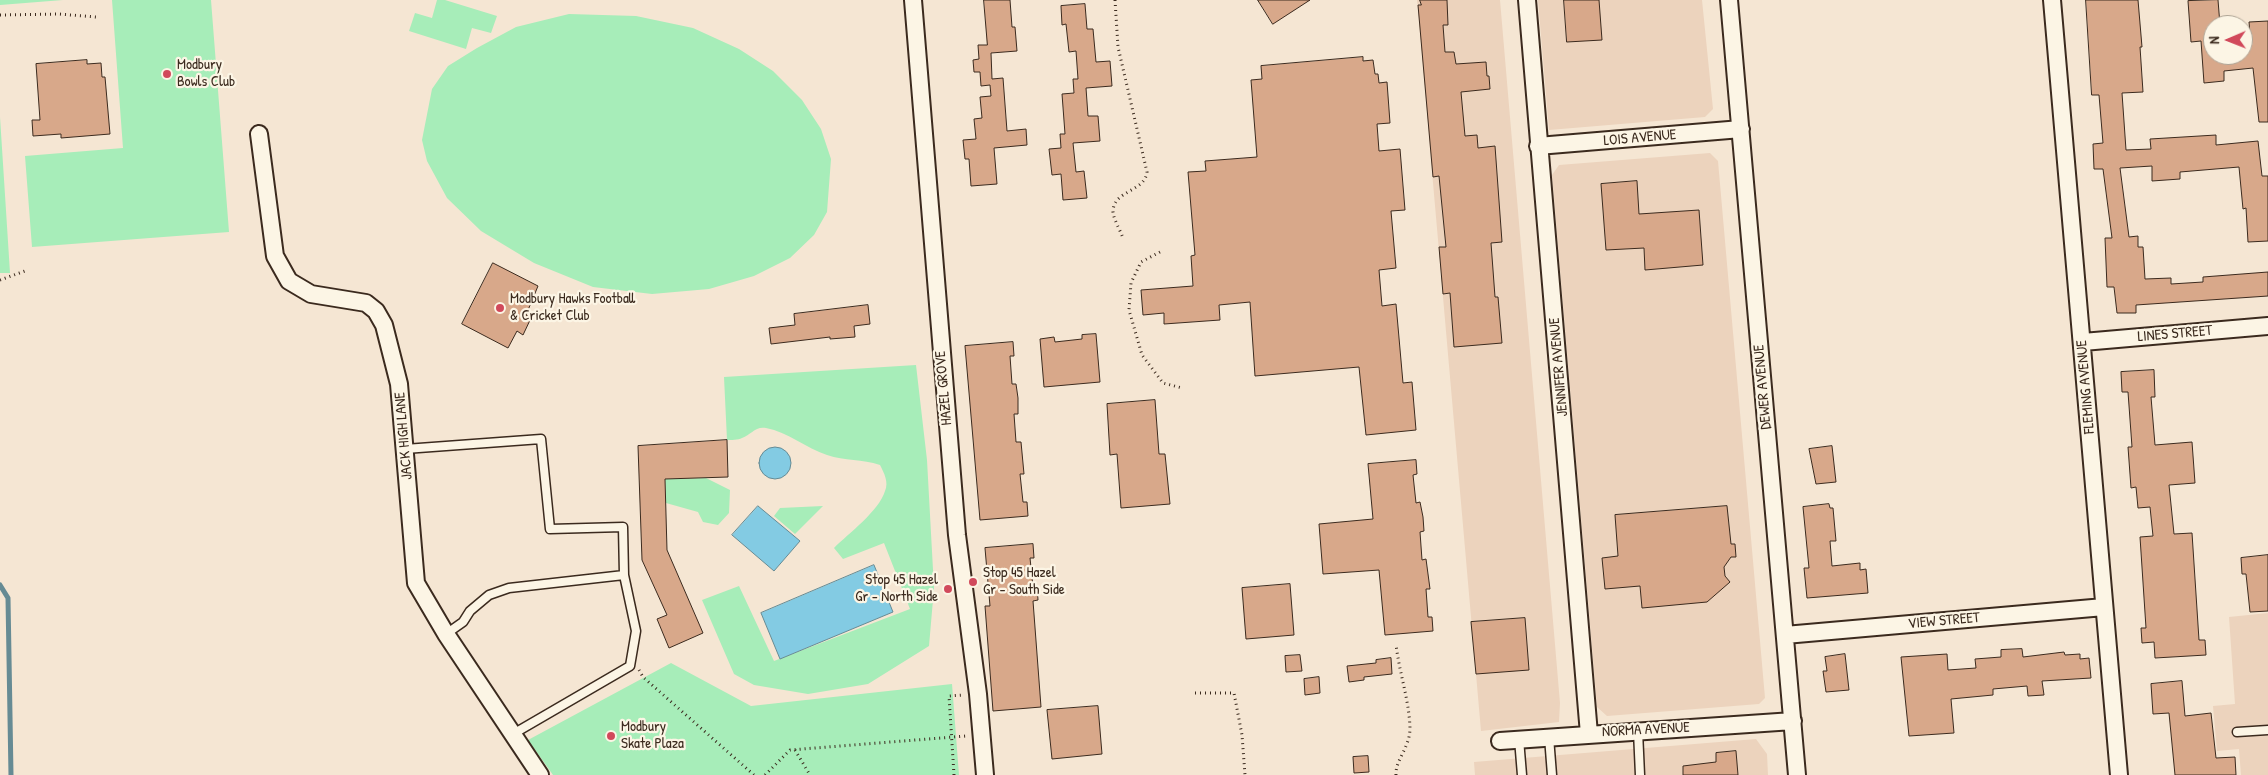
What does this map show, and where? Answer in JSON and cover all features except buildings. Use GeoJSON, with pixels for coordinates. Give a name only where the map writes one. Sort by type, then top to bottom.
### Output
{"type":"FeatureCollection","features":[{"type":"Feature","properties":{"kind":"street","name":"HAZEL GROVE"},"geometry":{"type":"LineString","coordinates":[[913,0],[957,535],[978,694],[985,775]]}},
{"type":"Feature","properties":{"kind":"street","name":"JENNIFER AVENUE"},"geometry":{"type":"LineString","coordinates":[[1527,0],[1538,146],[1550,254],[1589,734]]}},
{"type":"Feature","properties":{"kind":"street","name":"DEWER AVENUE"},"geometry":{"type":"LineString","coordinates":[[1729,0],[1797,775]]}},
{"type":"Feature","properties":{"kind":"street","name":"FLEMING AVENUE"},"geometry":{"type":"LineString","coordinates":[[2052,0],[2119,775]]}},
{"type":"Feature","properties":{"kind":"street","name":"LOIS AVENUE"},"geometry":{"type":"LineString","coordinates":[[1538,146],[1741,129]]}},
{"type":"Feature","properties":{"kind":"street","name":"JACK HIGH LANE"},"geometry":{"type":"LineString","coordinates":[[259,134],[275,256],[289,281],[311,294],[366,303],[376,311],[384,325],[399,384],[416,583],[446,634],[540,775]]}},
{"type":"Feature","properties":{"kind":"street","name":"LINES STREET"},"geometry":{"type":"LineString","coordinates":[[2083,342],[2268,326]]}},
{"type":"Feature","properties":{"kind":"street","name":"VIEW STREET"},"geometry":{"type":"LineString","coordinates":[[1785,635],[2104,607]]}},
{"type":"Feature","properties":{"kind":"street","name":"NORMA AVENUE"},"geometry":{"type":"LineString","coordinates":[[1500,741],[1792,721]]}},
{"type":"Feature","properties":{"kind":"lane"},"geometry":{"type":"LineString","coordinates":[[405,449],[541,439],[550,529],[623,527],[624,575],[636,630],[630,666],[513,734]]}},
{"type":"Feature","properties":{"kind":"lane"},"geometry":{"type":"LineString","coordinates":[[446,634],[463,622],[470,611],[489,595],[502,590],[624,575]]}},
{"type":"Feature","properties":{"kind":"lane"},"geometry":{"type":"LineString","coordinates":[[2238,732],[2268,730]]}},
{"type":"Feature","properties":{"kind":"lane"},"geometry":{"type":"LineString","coordinates":[[1638,731],[1640,775]]}},
{"type":"Feature","properties":{"kind":"lane"},"geometry":{"type":"LineString","coordinates":[[1549,737],[1552,775]]}},
{"type":"Feature","properties":{"kind":"lane"},"geometry":{"type":"LineString","coordinates":[[1519,740],[1522,775]]}},
{"type":"Feature","properties":{"kind":"path"},"geometry":{"type":"LineString","coordinates":[[1114,0],[1120,58],[1147,172],[1146,178],[1142,183],[1116,201],[1113,210],[1114,216],[1123,238]]}},
{"type":"Feature","properties":{"kind":"path"},"geometry":{"type":"LineString","coordinates":[[0,15],[59,14],[96,17]]}},
{"type":"Feature","properties":{"kind":"path"},"geometry":{"type":"LineString","coordinates":[[1160,252],[1141,262],[1131,283],[1129,310],[1142,355],[1163,383],[1182,388]]}},
{"type":"Feature","properties":{"kind":"path"},"geometry":{"type":"LineString","coordinates":[[0,280],[25,272]]}},
{"type":"Feature","properties":{"kind":"path"},"geometry":{"type":"LineString","coordinates":[[1396,644],[1399,670],[1408,703],[1410,729],[1408,743],[1396,768],[1396,775]]}},
{"type":"Feature","properties":{"kind":"path"},"geometry":{"type":"LineString","coordinates":[[631,659],[643,677],[754,775]]}},
{"type":"Feature","properties":{"kind":"path"},"geometry":{"type":"LineString","coordinates":[[1195,693],[1234,693],[1242,735],[1245,775]]}},
{"type":"Feature","properties":{"kind":"path"},"geometry":{"type":"LineString","coordinates":[[954,775],[949,696],[978,694]]}},
{"type":"Feature","properties":{"kind":"path"},"geometry":{"type":"LineString","coordinates":[[765,775],[790,750],[981,735]]}},
{"type":"Feature","properties":{"kind":"path"},"geometry":{"type":"LineString","coordinates":[[795,750],[810,775]]}},
{"type":"Feature","properties":{"kind":"shaded area"},"geometry":{"type":"Polygon","coordinates":[[[1417,0],[1500,0],[1560,703],[1559,722],[1481,731],[1417,0]]]}},
{"type":"Feature","properties":{"kind":"shaded area"},"geometry":{"type":"Polygon","coordinates":[[[1538,0],[1702,0],[1713,109],[1705,117],[1549,130],[1538,0]]]}},
{"type":"Feature","properties":{"kind":"shaded area"},"geometry":{"type":"Polygon","coordinates":[[[1710,153],[1718,161],[1765,698],[1759,704],[1607,716],[1597,707],[1552,175],[1559,165],[1710,153]]]}},
{"type":"Feature","properties":{"kind":"shaded area"},"geometry":{"type":"Polygon","coordinates":[[[2268,613],[2268,775],[2241,775],[2239,749],[2217,751],[2213,706],[2235,704],[2229,617],[2268,613]]]}},
{"type":"Feature","properties":{"kind":"shaded area"},"geometry":{"type":"Polygon","coordinates":[[[1756,739],[1767,754],[1768,775],[1475,775],[1474,762],[1756,739]]]}},
{"type":"Feature","properties":{"kind":"green space"},"geometry":{"type":"Polygon","coordinates":[[[0,0],[63,0],[0,5],[0,0]]]}},
{"type":"Feature","properties":{"kind":"green space","name":"Modbury Bowls Club"},"geometry":{"type":"Polygon","coordinates":[[[112,0],[211,0],[229,232],[32,247],[25,156],[123,148],[112,0]]]}},
{"type":"Feature","properties":{"kind":"green space"},"geometry":{"type":"Polygon","coordinates":[[[437,0],[445,0],[497,16],[491,33],[472,28],[466,49],[409,31],[415,13],[432,18],[437,0]]]}},
{"type":"Feature","properties":{"kind":"green space"},"geometry":{"type":"Polygon","coordinates":[[[569,14],[636,16],[693,28],[739,49],[773,71],[802,100],[821,129],[831,159],[827,212],[814,235],[790,258],[754,276],[709,289],[652,294],[593,287],[534,263],[481,231],[447,198],[427,161],[422,140],[432,89],[448,66],[477,48],[516,27],[569,14]]]}},
{"type":"Feature","properties":{"kind":"green space"},"geometry":{"type":"Polygon","coordinates":[[[0,117],[10,273],[0,273],[0,117]]]}},
{"type":"Feature","properties":{"kind":"green space"},"geometry":{"type":"Polygon","coordinates":[[[916,365],[927,460],[934,588],[929,646],[868,684],[808,694],[754,685],[734,674],[702,600],[739,586],[774,661],[910,609],[884,543],[843,559],[834,548],[870,514],[882,499],[886,478],[880,465],[827,455],[782,433],[766,428],[756,429],[740,439],[727,440],[724,377],[916,365]]]}},
{"type":"Feature","properties":{"kind":"green space"},"geometry":{"type":"Polygon","coordinates":[[[706,478],[730,490],[729,513],[718,525],[703,522],[698,512],[666,503],[665,479],[706,478]]]}},
{"type":"Feature","properties":{"kind":"green space"},"geometry":{"type":"Polygon","coordinates":[[[823,506],[795,534],[774,516],[780,508],[823,506]]]}},
{"type":"Feature","properties":{"kind":"green space"},"geometry":{"type":"Polygon","coordinates":[[[671,663],[751,706],[952,684],[959,775],[553,775],[528,740],[671,663]]]}},
{"type":"Feature","properties":{"kind":"water"},"geometry":{"type":"Polygon","coordinates":[[[775,447],[781,448],[786,452],[790,457],[790,469],[786,474],[781,478],[775,479],[769,478],[764,474],[760,469],[759,463],[760,457],[764,452],[769,448],[775,447]]]}},
{"type":"Feature","properties":{"kind":"water"},"geometry":{"type":"Polygon","coordinates":[[[758,506],[800,541],[774,571],[732,535],[758,506]]]}},
{"type":"Feature","properties":{"kind":"water"},"geometry":{"type":"Polygon","coordinates":[[[874,565],[893,612],[780,659],[761,613],[874,565]]]}},
{"type":"Feature","properties":{"kind":"waterway"},"geometry":{"type":"LineString","coordinates":[[0,585],[8,598],[11,775]]}},
{"type":"Feature","properties":{"kind":"place","name":"Modbury Bowls Club"},"geometry":{"type":"Point","coordinates":[167,74]}},
{"type":"Feature","properties":{"kind":"place","name":"Modbury Hawks Football & Cricket Club"},"geometry":{"type":"Point","coordinates":[500,308]}},
{"type":"Feature","properties":{"kind":"place","name":"Stop 45 Hazel Gr - South Side"},"geometry":{"type":"Point","coordinates":[973,582]}},
{"type":"Feature","properties":{"kind":"place","name":"Stop 45 Hazel Gr - North Side"},"geometry":{"type":"Point","coordinates":[948,589]}},
{"type":"Feature","properties":{"kind":"place","name":"Modbury Skate Plaza"},"geometry":{"type":"Point","coordinates":[611,736]}}]}
